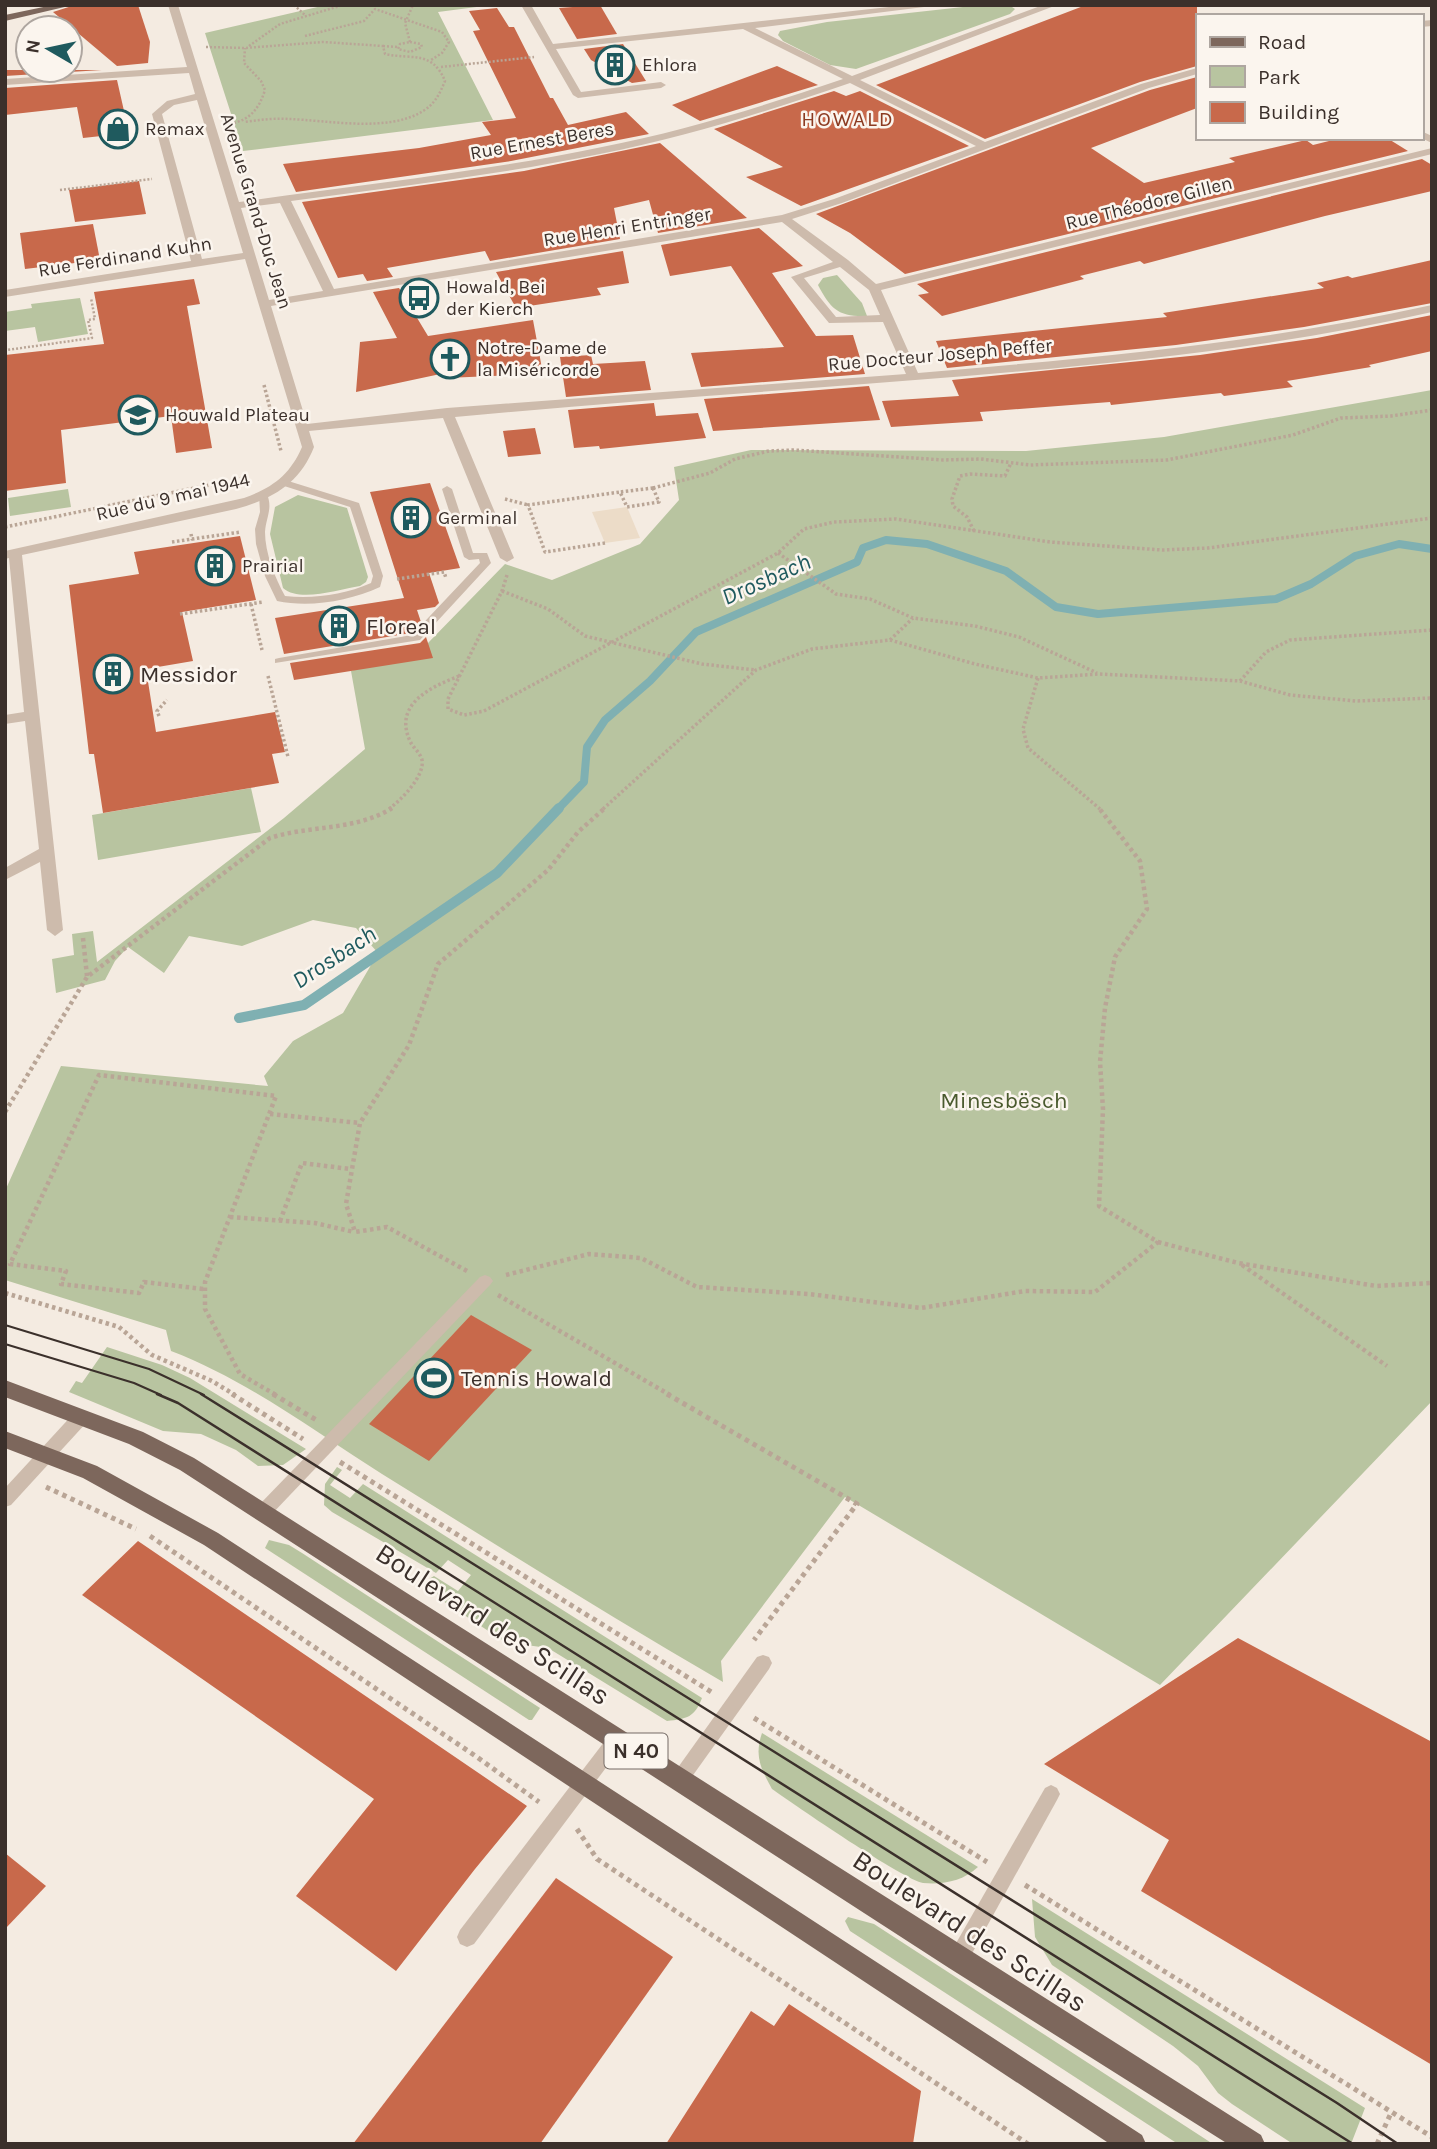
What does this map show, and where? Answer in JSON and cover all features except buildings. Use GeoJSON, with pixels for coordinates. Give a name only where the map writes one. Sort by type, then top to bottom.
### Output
{"type":"FeatureCollection","features":[{"type":"Feature","properties":{"kind":"main road"},"geometry":{"type":"LineString","coordinates":[[5,18],[68,5]]}},
{"type":"Feature","properties":{"kind":"main road","name":"Boulevard des Scillas"},"geometry":{"type":"LineString","coordinates":[[5,1388],[136,1438],[187,1464],[958,1959],[1252,2144]]}},
{"type":"Feature","properties":{"kind":"main road","name":"N 40"},"geometry":{"type":"LineString","coordinates":[[5,1438],[90,1472],[211,1539],[1133,2144]]}},
{"type":"Feature","properties":{"kind":"street","name":"Avenue Grand-Duc Jean"},"geometry":{"type":"LineString","coordinates":[[173,5],[303,428]]}},
{"type":"Feature","properties":{"kind":"street"},"geometry":{"type":"LineString","coordinates":[[526,5],[578,95],[660,85]]}},
{"type":"Feature","properties":{"kind":"street"},"geometry":{"type":"LineString","coordinates":[[552,51],[935,5]]}},
{"type":"Feature","properties":{"kind":"street","name":"Rue Ernest Beres"},"geometry":{"type":"LineString","coordinates":[[235,206],[516,164],[655,139],[737,117],[1052,5]]}},
{"type":"Feature","properties":{"kind":"street"},"geometry":{"type":"LineString","coordinates":[[744,26],[985,146]]}},
{"type":"Feature","properties":{"kind":"street"},"geometry":{"type":"LineString","coordinates":[[5,82],[193,70]]}},
{"type":"Feature","properties":{"kind":"street","name":"Rue Henri Entringer"},"geometry":{"type":"LineString","coordinates":[[264,304],[784,218],[838,201],[1145,86],[1196,71]]}},
{"type":"Feature","properties":{"kind":"street"},"geometry":{"type":"LineString","coordinates":[[197,264],[157,114],[161,107],[201,96]]}},
{"type":"Feature","properties":{"kind":"street","name":"Rue Théodore Gillen"},"geometry":{"type":"LineString","coordinates":[[874,289],[1432,151]]}},
{"type":"Feature","properties":{"kind":"street","name":"Avenue Grand-Duc Jean"},"geometry":{"type":"LineString","coordinates":[[284,199],[330,293]]}},
{"type":"Feature","properties":{"kind":"street"},"geometry":{"type":"LineString","coordinates":[[784,218],[844,262],[874,289],[914,377]]}},
{"type":"Feature","properties":{"kind":"street","name":"Rue Ferdinand Kuhn"},"geometry":{"type":"LineString","coordinates":[[5,294],[250,255]]}},
{"type":"Feature","properties":{"kind":"street"},"geometry":{"type":"LineString","coordinates":[[844,262],[797,277],[833,321],[888,318]]}},
{"type":"Feature","properties":{"kind":"street","name":"Rue Docteur Joseph Peffer"},"geometry":{"type":"LineString","coordinates":[[303,428],[447,412],[914,377],[1252,344],[1362,325],[1432,308]]}},
{"type":"Feature","properties":{"kind":"street"},"geometry":{"type":"LineString","coordinates":[[447,412],[507,558]]}},
{"type":"Feature","properties":{"kind":"street","name":"Rue du 9 mai 1944"},"geometry":{"type":"LineString","coordinates":[[10,554],[224,507],[262,496],[285,483],[302,466],[308,447],[303,428]]}},
{"type":"Feature","properties":{"kind":"street"},"geometry":{"type":"LineString","coordinates":[[10,554],[55,930]]}},
{"type":"Feature","properties":{"kind":"street"},"geometry":{"type":"LineString","coordinates":[[5,720],[31,715]]}},
{"type":"Feature","properties":{"kind":"street"},"geometry":{"type":"LineString","coordinates":[[5,875],[46,852]]}},
{"type":"Feature","properties":{"kind":"lane"},"geometry":{"type":"LineString","coordinates":[[262,496],[267,513],[260,530],[274,590],[281,599],[296,601],[365,591],[376,585],[378,576],[355,505],[285,483]]}},
{"type":"Feature","properties":{"kind":"lane"},"geometry":{"type":"LineString","coordinates":[[447,489],[469,556],[484,555],[486,563]]}},
{"type":"Feature","properties":{"kind":"lane"},"geometry":{"type":"LineString","coordinates":[[279,662],[416,638],[486,563],[507,558]]}},
{"type":"Feature","properties":{"kind":"lane"},"geometry":{"type":"LineString","coordinates":[[264,1511],[485,1281]]}},
{"type":"Feature","properties":{"kind":"lane"},"geometry":{"type":"LineString","coordinates":[[5,1500],[81,1418]]}},
{"type":"Feature","properties":{"kind":"lane"},"geometry":{"type":"LineString","coordinates":[[680,1779],[763,1663]]}},
{"type":"Feature","properties":{"kind":"lane"},"geometry":{"type":"LineString","coordinates":[[467,1937],[617,1739]]}},
{"type":"Feature","properties":{"kind":"lane"},"geometry":{"type":"LineString","coordinates":[[958,1959],[1051,1794]]}},
{"type":"Feature","properties":{"kind":"path"},"geometry":{"type":"LineString","coordinates":[[295,5],[306,16]]}},
{"type":"Feature","properties":{"kind":"path"},"geometry":{"type":"LineString","coordinates":[[245,47],[254,44],[257,37],[265,31],[343,5]]}},
{"type":"Feature","properties":{"kind":"path"},"geometry":{"type":"LineString","coordinates":[[369,5],[405,21],[433,28],[447,37],[447,47],[430,60]]}},
{"type":"Feature","properties":{"kind":"path"},"geometry":{"type":"LineString","coordinates":[[410,42],[405,33],[405,21],[413,5]]}},
{"type":"Feature","properties":{"kind":"path"},"geometry":{"type":"LineString","coordinates":[[305,36],[364,21],[374,9]]}},
{"type":"Feature","properties":{"kind":"path"},"geometry":{"type":"LineString","coordinates":[[245,47],[323,42],[398,47],[410,42],[422,46],[414,51]]}},
{"type":"Feature","properties":{"kind":"path"},"geometry":{"type":"LineString","coordinates":[[383,46],[385,54],[395,57],[425,56]]}},
{"type":"Feature","properties":{"kind":"path"},"geometry":{"type":"LineString","coordinates":[[244,122],[257,112],[265,90],[261,81],[244,63],[245,47]]}},
{"type":"Feature","properties":{"kind":"path"},"geometry":{"type":"LineString","coordinates":[[398,47],[402,51],[414,51],[425,56],[441,67],[552,51]]}},
{"type":"Feature","properties":{"kind":"path"},"geometry":{"type":"LineString","coordinates":[[210,127],[288,118],[363,124],[415,115],[438,101],[445,81],[441,67]]}},
{"type":"Feature","properties":{"kind":"path"},"geometry":{"type":"LineString","coordinates":[[60,190],[174,176]]}},
{"type":"Feature","properties":{"kind":"path"},"geometry":{"type":"LineString","coordinates":[[5,348],[7,350],[92,338],[88,320],[96,319],[86,281]]}},
{"type":"Feature","properties":{"kind":"path"},"geometry":{"type":"LineString","coordinates":[[275,461],[281,451],[262,379],[287,376]]}},
{"type":"Feature","properties":{"kind":"path"},"geometry":{"type":"LineString","coordinates":[[605,543],[545,552],[528,505],[653,488],[710,473],[735,459],[769,451],[794,450],[931,460],[981,458],[1011,463],[1167,460],[1293,435],[1341,418],[1391,416],[1432,410]]}},
{"type":"Feature","properties":{"kind":"path"},"geometry":{"type":"LineString","coordinates":[[974,531],[967,517],[953,506],[952,499],[960,476],[968,472],[990,477],[1005,476],[1011,463]]}},
{"type":"Feature","properties":{"kind":"path"},"geometry":{"type":"LineString","coordinates":[[5,527],[255,474]]}},
{"type":"Feature","properties":{"kind":"path"},"geometry":{"type":"LineString","coordinates":[[620,492],[627,507],[659,502],[653,488]]}},
{"type":"Feature","properties":{"kind":"path"},"geometry":{"type":"LineString","coordinates":[[507,558],[508,572],[502,591],[448,699],[449,709],[464,715],[484,711],[778,553],[804,529],[834,522],[896,519],[1050,542],[1162,550],[1209,548],[1432,519]]}},
{"type":"Feature","properties":{"kind":"path"},"geometry":{"type":"LineString","coordinates":[[166,543],[192,539]]}},
{"type":"Feature","properties":{"kind":"path"},"geometry":{"type":"LineString","coordinates":[[778,553],[836,594],[870,599],[913,618],[975,626],[1019,637],[1098,674]]}},
{"type":"Feature","properties":{"kind":"path"},"geometry":{"type":"LineString","coordinates":[[376,582],[444,572],[453,599]]}},
{"type":"Feature","properties":{"kind":"path"},"geometry":{"type":"LineString","coordinates":[[502,591],[548,609],[585,636],[702,664],[757,670]]}},
{"type":"Feature","properties":{"kind":"path"},"geometry":{"type":"LineString","coordinates":[[180,614],[281,599]]}},
{"type":"Feature","properties":{"kind":"path"},"geometry":{"type":"LineString","coordinates":[[251,604],[263,655]]}},
{"type":"Feature","properties":{"kind":"path"},"geometry":{"type":"LineString","coordinates":[[890,640],[913,618]]}},
{"type":"Feature","properties":{"kind":"path"},"geometry":{"type":"LineString","coordinates":[[1240,681],[1266,652],[1290,640],[1432,630]]}},
{"type":"Feature","properties":{"kind":"path"},"geometry":{"type":"LineString","coordinates":[[355,1232],[346,1204],[350,1168],[360,1123],[410,1045],[438,964],[548,870],[578,832],[757,670],[812,649],[890,640],[975,664],[1038,678],[1098,674],[1240,681],[1290,695],[1356,701],[1432,698]]}},
{"type":"Feature","properties":{"kind":"path"},"geometry":{"type":"LineString","coordinates":[[266,668],[288,758]]}},
{"type":"Feature","properties":{"kind":"path"},"geometry":{"type":"LineString","coordinates":[[5,1112],[88,977],[270,838],[297,829],[360,822],[392,808],[419,775],[423,765],[421,757],[410,742],[405,723],[413,702],[426,689],[459,676]]}},
{"type":"Feature","properties":{"kind":"path"},"geometry":{"type":"LineString","coordinates":[[1038,678],[1023,729],[1028,748],[1095,803],[1140,861],[1147,909],[1115,957],[1105,1008],[1100,1062],[1102,1110],[1099,1206],[1158,1242],[1238,1263],[1376,1286],[1432,1283]]}},
{"type":"Feature","properties":{"kind":"path"},"geometry":{"type":"LineString","coordinates":[[159,716],[158,711],[167,700]]}},
{"type":"Feature","properties":{"kind":"path"},"geometry":{"type":"LineString","coordinates":[[83,938],[88,977]]}},
{"type":"Feature","properties":{"kind":"path"},"geometry":{"type":"LineString","coordinates":[[203,1289],[144,1282],[139,1293],[61,1284],[66,1271],[10,1264],[99,1074],[276,1096],[203,1289],[205,1308],[240,1374],[339,1433]]}},
{"type":"Feature","properties":{"kind":"path"},"geometry":{"type":"LineString","coordinates":[[270,1114],[360,1123]]}},
{"type":"Feature","properties":{"kind":"path"},"geometry":{"type":"LineString","coordinates":[[280,1221],[302,1163],[350,1168]]}},
{"type":"Feature","properties":{"kind":"path"},"geometry":{"type":"LineString","coordinates":[[230,1217],[314,1223],[355,1232],[387,1227],[485,1281],[502,1300],[857,1504],[748,1648]]}},
{"type":"Feature","properties":{"kind":"path"},"geometry":{"type":"LineString","coordinates":[[485,1281],[589,1254],[641,1258],[697,1287],[809,1294],[921,1308],[1024,1291],[1095,1292],[1158,1242]]}},
{"type":"Feature","properties":{"kind":"path"},"geometry":{"type":"LineString","coordinates":[[1238,1263],[1387,1366]]}},
{"type":"Feature","properties":{"kind":"path"},"geometry":{"type":"LineString","coordinates":[[5,1293],[119,1327],[152,1355],[212,1381],[322,1451],[716,1690],[733,1705],[1432,2137]]}},
{"type":"Feature","properties":{"kind":"path"},"geometry":{"type":"LineString","coordinates":[[1377,2144],[1391,2113]]}},
{"type":"Feature","properties":{"kind":"green space"},"geometry":{"type":"Polygon","coordinates":[[[326,5],[492,5],[438,12],[493,120],[243,151],[205,33],[326,5]]]}},
{"type":"Feature","properties":{"kind":"green space"},"geometry":{"type":"Polygon","coordinates":[[[981,5],[1009,5],[1015,9],[1010,14],[856,69],[830,65],[783,41],[778,35],[780,31],[827,22],[981,5]]]}},
{"type":"Feature","properties":{"kind":"green space"},"geometry":{"type":"Polygon","coordinates":[[[837,275],[862,303],[867,316],[843,313],[827,301],[818,285],[823,278],[837,275]]]}},
{"type":"Feature","properties":{"kind":"green space"},"geometry":{"type":"Polygon","coordinates":[[[80,298],[88,334],[38,342],[35,327],[5,331],[5,312],[32,308],[31,304],[80,298]]]}},
{"type":"Feature","properties":{"kind":"green space","name":"Minesbësch"},"geometry":{"type":"Polygon","coordinates":[[[1432,390],[1432,1401],[1160,1685],[845,1497],[721,1661],[723,1682],[509,1553],[253,1391],[171,1351],[166,1330],[5,1280],[5,1191],[61,1066],[268,1086],[264,1076],[293,1041],[343,1013],[378,953],[356,928],[313,920],[242,946],[189,936],[164,973],[128,947],[115,961],[105,980],[56,993],[52,959],[74,955],[72,934],[93,931],[97,962],[284,818],[365,749],[351,671],[428,643],[505,564],[552,580],[640,544],[679,500],[674,467],[751,450],[1026,451],[1164,437],[1432,390]]]}},
{"type":"Feature","properties":{"kind":"green space"},"geometry":{"type":"Polygon","coordinates":[[[68,489],[71,507],[10,516],[8,498],[68,489]]]}},
{"type":"Feature","properties":{"kind":"green space"},"geometry":{"type":"Polygon","coordinates":[[[298,495],[347,508],[368,577],[366,582],[360,586],[309,595],[283,588],[270,534],[275,507],[298,495]]]}},
{"type":"Feature","properties":{"kind":"green space"},"geometry":{"type":"Polygon","coordinates":[[[251,788],[261,832],[98,860],[92,815],[251,788]]]}},
{"type":"Feature","properties":{"kind":"green space"},"geometry":{"type":"Polygon","coordinates":[[[107,1347],[162,1365],[190,1378],[306,1449],[283,1465],[258,1466],[236,1450],[201,1434],[163,1431],[69,1392],[76,1381],[82,1383],[107,1347]]]}},
{"type":"Feature","properties":{"kind":"green space"},"geometry":{"type":"Polygon","coordinates":[[[337,1467],[342,1470],[330,1485],[350,1498],[363,1484],[702,1698],[696,1709],[685,1718],[667,1721],[548,1648],[505,1642],[446,1603],[439,1598],[429,1579],[434,1576],[458,1591],[471,1575],[448,1560],[436,1573],[332,1512],[324,1505],[325,1484],[337,1467]]]}},
{"type":"Feature","properties":{"kind":"green space"},"geometry":{"type":"Polygon","coordinates":[[[269,1540],[289,1545],[302,1553],[540,1708],[532,1720],[529,1720],[265,1548],[269,1540]]]}},
{"type":"Feature","properties":{"kind":"green space"},"geometry":{"type":"Polygon","coordinates":[[[762,1733],[978,1867],[966,1876],[938,1883],[923,1883],[895,1870],[772,1789],[760,1762],[762,1733]]]}},
{"type":"Feature","properties":{"kind":"green space"},"geometry":{"type":"Polygon","coordinates":[[[1032,1899],[1365,2108],[1351,2144],[1293,2144],[1232,2104],[1218,2093],[1198,2066],[1173,2046],[1052,1965],[1035,1937],[1032,1899]]]}},
{"type":"Feature","properties":{"kind":"green space"},"geometry":{"type":"Polygon","coordinates":[[[848,1917],[874,1924],[1213,2144],[1178,2144],[850,1931],[845,1921],[848,1917]]]}},
{"type":"Feature","properties":{"kind":"shaded area"},"geometry":{"type":"Polygon","coordinates":[[[627,507],[640,538],[605,543],[592,512],[627,507]]]}},
{"type":"Feature","properties":{"kind":"waterway","name":"Drosbach"},"geometry":{"type":"LineString","coordinates":[[558,809],[584,782],[587,747],[605,720],[650,681],[696,632],[857,562],[863,548],[886,540],[927,544],[1006,571],[1056,607],[1098,614],[1276,599],[1311,584],[1355,556],[1399,544],[1432,549]]}},
{"type":"Feature","properties":{"kind":"waterway","name":"Drosbach"},"geometry":{"type":"LineString","coordinates":[[239,1018],[304,1005],[497,873],[559,808]]}},
{"type":"Feature","properties":{"kind":"tram line"},"geometry":{"type":"LineString","coordinates":[[5,1325],[149,1369],[204,1395]]}},
{"type":"Feature","properties":{"kind":"tram line"},"geometry":{"type":"LineString","coordinates":[[5,1344],[134,1383],[161,1395]]}},
{"type":"Feature","properties":{"kind":"tram line"},"geometry":{"type":"LineString","coordinates":[[157,1394],[178,1403],[1353,2144]]}},
{"type":"Feature","properties":{"kind":"tram line"},"geometry":{"type":"LineString","coordinates":[[201,1394],[1337,2103],[1398,2144]]}},
{"type":"Feature","properties":{"kind":"place","name":"Ehlora"},"geometry":{"type":"Point","coordinates":[615,65]}},
{"type":"Feature","properties":{"kind":"place","name":"Remax"},"geometry":{"type":"Point","coordinates":[118,129]}},
{"type":"Feature","properties":{"kind":"place","name":"Howald, Bei der Kierch"},"geometry":{"type":"Point","coordinates":[419,298]}},
{"type":"Feature","properties":{"kind":"place","name":"Notre-Dame de la Miséricorde"},"geometry":{"type":"Point","coordinates":[450,359]}},
{"type":"Feature","properties":{"kind":"place","name":"Houwald Plateau"},"geometry":{"type":"Point","coordinates":[138,415]}},
{"type":"Feature","properties":{"kind":"place","name":"Germinal"},"geometry":{"type":"Point","coordinates":[411,518]}},
{"type":"Feature","properties":{"kind":"place","name":"Prairial"},"geometry":{"type":"Point","coordinates":[215,566]}},
{"type":"Feature","properties":{"kind":"place","name":"Floreal"},"geometry":{"type":"Point","coordinates":[339,626]}},
{"type":"Feature","properties":{"kind":"place","name":"Messidor"},"geometry":{"type":"Point","coordinates":[113,674]}},
{"type":"Feature","properties":{"kind":"place","name":"Tennis Howald"},"geometry":{"type":"Point","coordinates":[434,1378]}},
{"type":"Feature","properties":{"kind":"district","name":"HOWALD"},"geometry":{"type":"Point","coordinates":[848,119]}}]}
